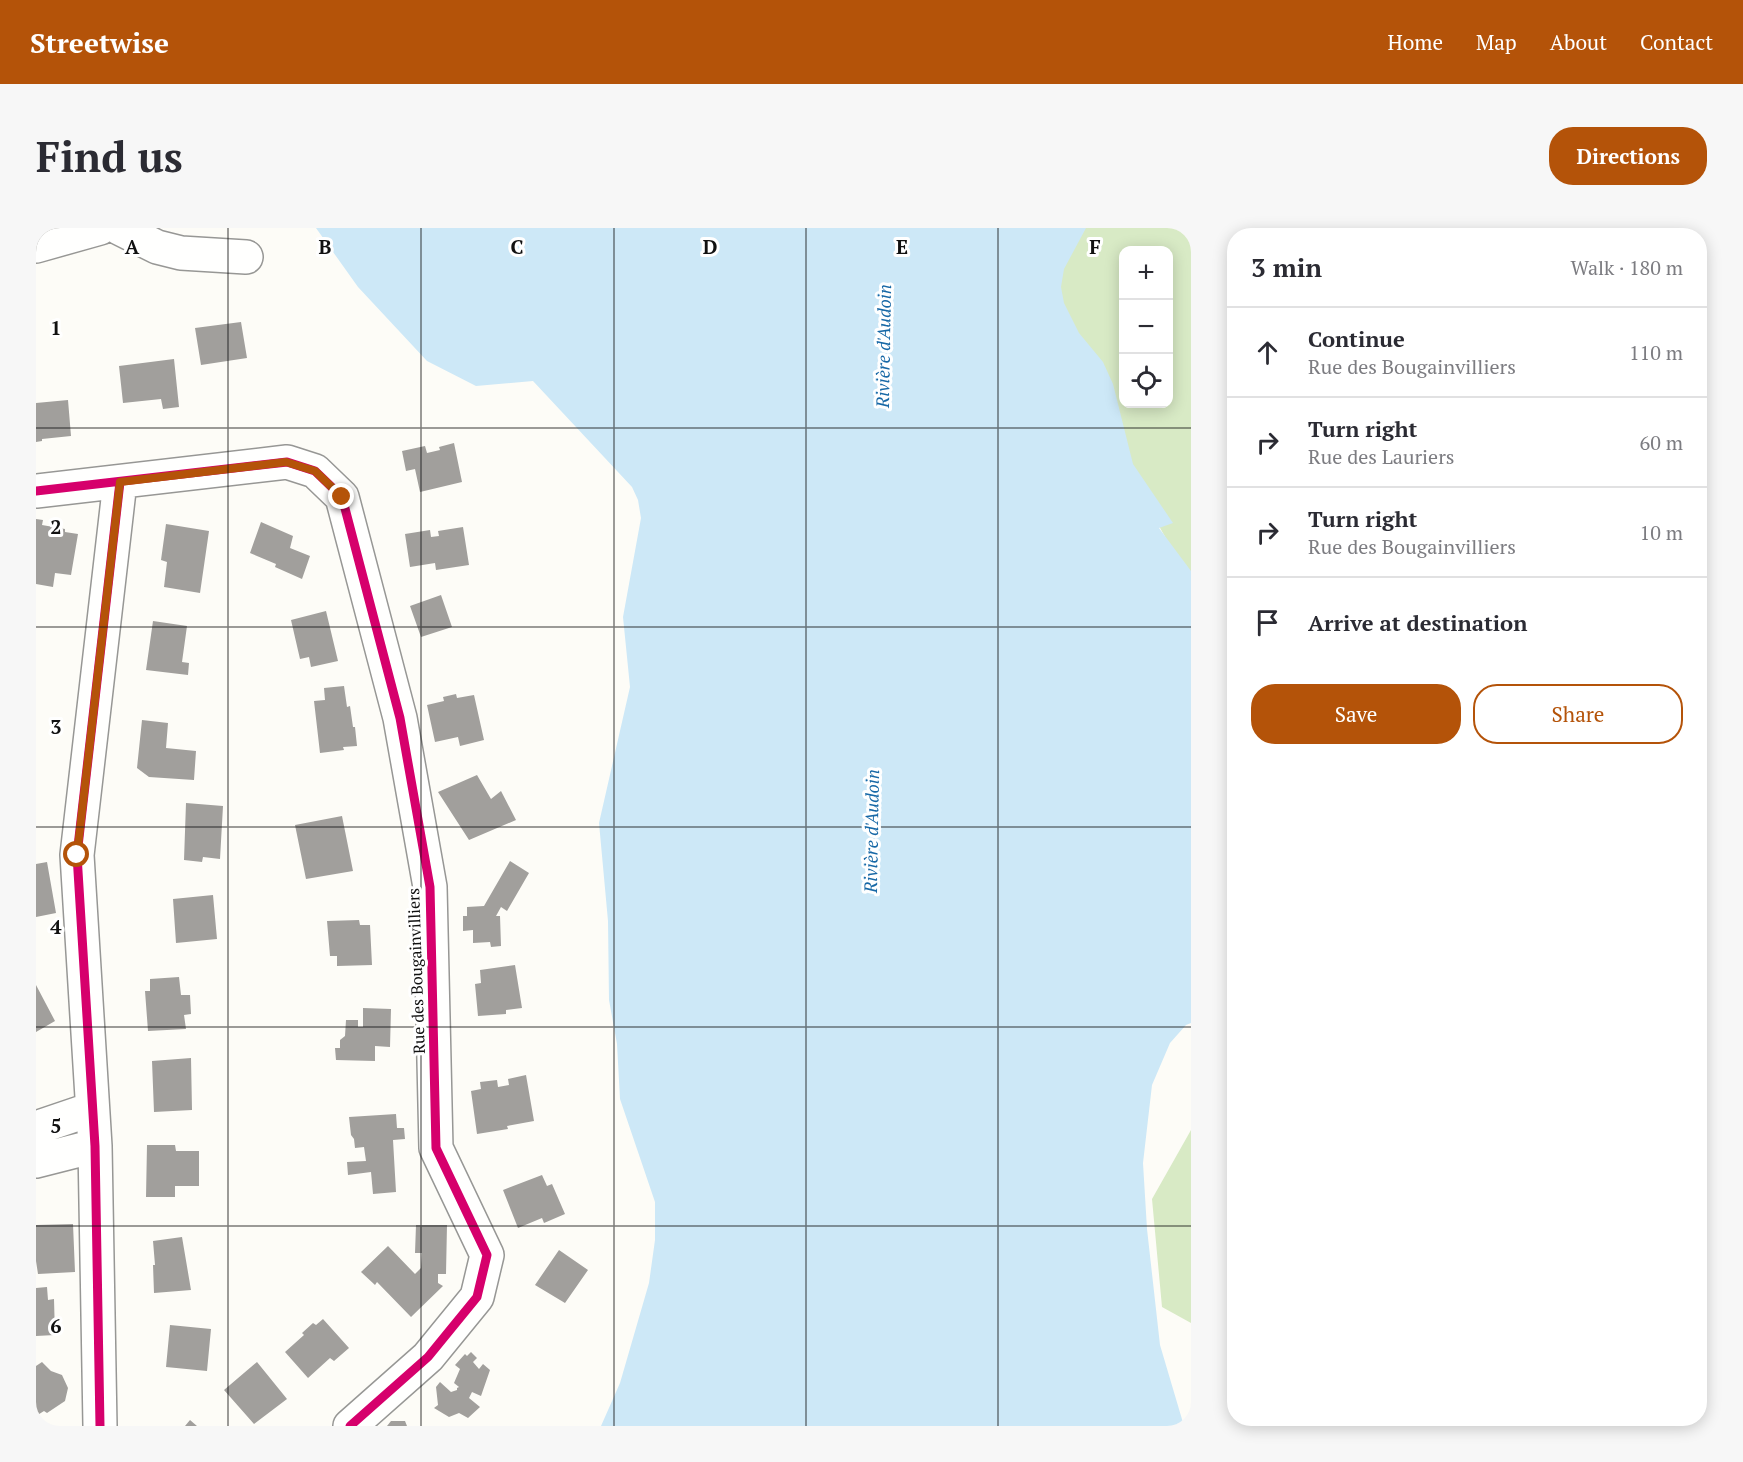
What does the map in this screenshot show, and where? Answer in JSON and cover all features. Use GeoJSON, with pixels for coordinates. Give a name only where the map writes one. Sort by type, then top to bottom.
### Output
{"type":"FeatureCollection","features":[{"type":"Feature","properties":{"kind":"street"},"geometry":{"type":"LineString","coordinates":[[36,246],[100,228]]}},
{"type":"Feature","properties":{"kind":"street"},"geometry":{"type":"LineString","coordinates":[[119,228],[158,247],[181,253],[246,257]]}},
{"type":"Feature","properties":{"kind":"street","name":"Rue des Bougainvilliers"},"geometry":{"type":"LineString","coordinates":[[120,482],[286,462],[315,471],[342,497],[400,718],[430,887],[436,1148],[487,1255],[477,1297],[428,1357],[350,1426]]}},
{"type":"Feature","properties":{"kind":"street"},"geometry":{"type":"LineString","coordinates":[[36,490],[120,482],[77,855],[95,1146],[100,1426]]}},
{"type":"Feature","properties":{"kind":"street"},"geometry":{"type":"LineString","coordinates":[[36,1128],[92,1109]]}},
{"type":"Feature","properties":{"kind":"street"},"geometry":{"type":"LineString","coordinates":[[36,1161],[95,1146]]}},
{"type":"Feature","properties":{"kind":"green space"},"geometry":{"type":"Polygon","coordinates":[[[1070,228],[1191,228],[1191,583],[1150,510],[1044,295],[1070,228]]]}},
{"type":"Feature","properties":{"kind":"green space"},"geometry":{"type":"Polygon","coordinates":[[[1191,1130],[1191,1323],[1162,1307],[1152,1199],[1191,1130]]]}},
{"type":"Feature","properties":{"kind":"water","name":"Rivière d'Audoin"},"geometry":{"type":"Polygon","coordinates":[[[316,228],[1086,228],[1064,269],[1061,287],[1064,303],[1079,333],[1103,362],[1113,384],[1133,464],[1173,523],[1159,528],[1191,571],[1191,1023],[1186,1025],[1170,1043],[1152,1085],[1143,1163],[1147,1229],[1160,1345],[1184,1426],[601,1426],[620,1383],[649,1283],[655,1240],[655,1202],[620,1099],[617,1044],[609,1000],[608,921],[599,823],[630,687],[623,617],[641,518],[638,500],[632,487],[533,381],[476,386],[427,361],[358,287],[316,228]]]}},
{"type":"Feature","properties":{"kind":"building"},"geometry":{"type":"Polygon","coordinates":[[[241,322],[247,358],[201,365],[195,328],[241,322]]]}},
{"type":"Feature","properties":{"kind":"building"},"geometry":{"type":"Polygon","coordinates":[[[174,359],[179,407],[163,409],[161,399],[123,403],[119,366],[174,359]]]}},
{"type":"Feature","properties":{"kind":"building"},"geometry":{"type":"Polygon","coordinates":[[[68,400],[71,436],[42,439],[36,442],[36,403],[68,400]]]}},
{"type":"Feature","properties":{"kind":"building"},"geometry":{"type":"Polygon","coordinates":[[[454,443],[462,482],[420,492],[415,469],[406,471],[402,451],[425,446],[427,453],[454,443]]]}},
{"type":"Feature","properties":{"kind":"building"},"geometry":{"type":"Polygon","coordinates":[[[36,519],[43,520],[42,525],[78,534],[71,575],[55,573],[53,587],[36,584],[36,519]]]}},
{"type":"Feature","properties":{"kind":"building"},"geometry":{"type":"Polygon","coordinates":[[[261,522],[293,536],[290,548],[310,556],[302,579],[250,553],[261,522]]]}},
{"type":"Feature","properties":{"kind":"building"},"geometry":{"type":"Polygon","coordinates":[[[166,524],[209,531],[200,593],[164,587],[167,562],[161,560],[166,524]]]}},
{"type":"Feature","properties":{"kind":"building"},"geometry":{"type":"Polygon","coordinates":[[[463,527],[469,565],[436,570],[435,563],[410,567],[405,534],[430,530],[431,537],[439,536],[438,531],[463,527]]]}},
{"type":"Feature","properties":{"kind":"building"},"geometry":{"type":"Polygon","coordinates":[[[441,595],[452,627],[421,637],[410,606],[441,595]]]}},
{"type":"Feature","properties":{"kind":"building"},"geometry":{"type":"Polygon","coordinates":[[[326,611],[338,661],[311,667],[309,657],[300,659],[291,620],[326,611]]]}},
{"type":"Feature","properties":{"kind":"building"},"geometry":{"type":"Polygon","coordinates":[[[153,621],[187,626],[182,662],[189,663],[188,675],[146,670],[153,621]]]}},
{"type":"Feature","properties":{"kind":"building"},"geometry":{"type":"Polygon","coordinates":[[[344,686],[347,707],[350,706],[353,727],[355,727],[357,746],[320,753],[314,701],[325,700],[324,688],[344,686]]]}},
{"type":"Feature","properties":{"kind":"building"},"geometry":{"type":"Polygon","coordinates":[[[456,694],[457,698],[474,695],[484,740],[460,746],[458,737],[435,742],[427,705],[444,701],[443,697],[456,694]]]}},
{"type":"Feature","properties":{"kind":"building"},"geometry":{"type":"Polygon","coordinates":[[[142,720],[168,723],[166,748],[196,751],[194,780],[149,777],[137,768],[142,720]]]}},
{"type":"Feature","properties":{"kind":"building"},"geometry":{"type":"Polygon","coordinates":[[[477,775],[491,799],[501,791],[516,820],[469,840],[438,792],[477,775]]]}},
{"type":"Feature","properties":{"kind":"building"},"geometry":{"type":"Polygon","coordinates":[[[186,803],[223,806],[220,859],[203,857],[202,862],[184,860],[186,803]]]}},
{"type":"Feature","properties":{"kind":"building"},"geometry":{"type":"Polygon","coordinates":[[[342,816],[353,871],[306,879],[295,825],[342,816]]]}},
{"type":"Feature","properties":{"kind":"building"},"geometry":{"type":"Polygon","coordinates":[[[510,861],[529,873],[507,911],[501,907],[496,916],[500,916],[501,946],[491,947],[490,942],[473,943],[473,930],[463,931],[463,916],[467,916],[467,907],[484,906],[510,861]]]}},
{"type":"Feature","properties":{"kind":"building"},"geometry":{"type":"Polygon","coordinates":[[[47,862],[56,913],[36,917],[36,864],[47,862]]]}},
{"type":"Feature","properties":{"kind":"building"},"geometry":{"type":"Polygon","coordinates":[[[213,895],[217,939],[176,943],[173,899],[213,895]]]}},
{"type":"Feature","properties":{"kind":"building"},"geometry":{"type":"Polygon","coordinates":[[[359,920],[360,925],[370,925],[372,965],[337,966],[337,956],[330,956],[327,921],[359,920]]]}},
{"type":"Feature","properties":{"kind":"building"},"geometry":{"type":"Polygon","coordinates":[[[515,965],[522,1008],[506,1010],[506,1014],[478,1016],[475,984],[481,983],[480,970],[515,965]]]}},
{"type":"Feature","properties":{"kind":"building"},"geometry":{"type":"Polygon","coordinates":[[[179,977],[181,995],[190,995],[191,1014],[184,1015],[186,1029],[148,1031],[145,991],[150,991],[150,979],[179,977]]]}},
{"type":"Feature","properties":{"kind":"building"},"geometry":{"type":"Polygon","coordinates":[[[36,985],[55,1021],[36,1032],[36,985]]]}},
{"type":"Feature","properties":{"kind":"building"},"geometry":{"type":"Polygon","coordinates":[[[363,1008],[391,1009],[390,1047],[375,1046],[375,1061],[336,1060],[335,1048],[340,1048],[340,1040],[345,1036],[346,1020],[358,1020],[358,1027],[363,1027],[363,1008]]]}},
{"type":"Feature","properties":{"kind":"building"},"geometry":{"type":"Polygon","coordinates":[[[191,1058],[192,1110],[154,1112],[152,1061],[191,1058]]]}},
{"type":"Feature","properties":{"kind":"building"},"geometry":{"type":"Polygon","coordinates":[[[526,1075],[534,1121],[507,1126],[508,1129],[477,1134],[471,1091],[481,1089],[480,1082],[497,1080],[498,1087],[509,1085],[508,1079],[526,1075]]]}},
{"type":"Feature","properties":{"kind":"building"},"geometry":{"type":"Polygon","coordinates":[[[396,1114],[397,1128],[404,1128],[405,1139],[393,1140],[396,1192],[373,1194],[371,1172],[348,1175],[347,1162],[366,1161],[364,1147],[355,1148],[349,1117],[396,1114]]]}},
{"type":"Feature","properties":{"kind":"building"},"geometry":{"type":"Polygon","coordinates":[[[147,1145],[175,1145],[176,1151],[199,1151],[199,1186],[175,1186],[175,1197],[146,1197],[147,1145]]]}},
{"type":"Feature","properties":{"kind":"building"},"geometry":{"type":"Polygon","coordinates":[[[542,1175],[547,1186],[552,1184],[565,1214],[544,1223],[542,1218],[518,1228],[503,1190],[542,1175]]]}},
{"type":"Feature","properties":{"kind":"building"},"geometry":{"type":"Polygon","coordinates":[[[73,1224],[75,1272],[38,1274],[36,1225],[73,1224]]]}},
{"type":"Feature","properties":{"kind":"building"},"geometry":{"type":"Polygon","coordinates":[[[416,1225],[447,1225],[446,1274],[438,1274],[438,1283],[443,1286],[411,1317],[377,1282],[375,1285],[361,1272],[388,1246],[415,1274],[421,1268],[422,1253],[415,1253],[416,1225]]]}},
{"type":"Feature","properties":{"kind":"building"},"geometry":{"type":"Polygon","coordinates":[[[182,1237],[191,1290],[154,1293],[153,1241],[182,1237]]]}},
{"type":"Feature","properties":{"kind":"building"},"geometry":{"type":"Polygon","coordinates":[[[559,1250],[588,1270],[565,1303],[535,1285],[559,1250]]]}},
{"type":"Feature","properties":{"kind":"building"},"geometry":{"type":"Polygon","coordinates":[[[47,1287],[48,1300],[54,1299],[55,1335],[36,1336],[36,1288],[47,1287]]]}},
{"type":"Feature","properties":{"kind":"building"},"geometry":{"type":"Polygon","coordinates":[[[323,1319],[349,1348],[334,1361],[330,1358],[308,1378],[285,1352],[304,1335],[302,1333],[313,1323],[316,1325],[323,1319]]]}},
{"type":"Feature","properties":{"kind":"building"},"geometry":{"type":"Polygon","coordinates":[[[170,1325],[211,1329],[207,1371],[166,1367],[170,1325]]]}},
{"type":"Feature","properties":{"kind":"building"},"geometry":{"type":"Polygon","coordinates":[[[471,1352],[477,1358],[473,1362],[479,1369],[483,1364],[490,1370],[481,1396],[472,1392],[469,1398],[480,1407],[468,1418],[459,1413],[449,1417],[434,1408],[438,1405],[436,1387],[440,1382],[451,1392],[457,1390],[459,1387],[454,1383],[460,1369],[455,1365],[465,1354],[467,1356],[471,1352]]]}},
{"type":"Feature","properties":{"kind":"building"},"geometry":{"type":"Polygon","coordinates":[[[42,1362],[51,1371],[62,1375],[68,1388],[65,1401],[47,1413],[44,1411],[36,1416],[36,1366],[42,1362]]]}},
{"type":"Feature","properties":{"kind":"building"},"geometry":{"type":"Polygon","coordinates":[[[257,1362],[287,1399],[254,1424],[224,1390],[257,1362]]]}},
{"type":"Feature","properties":{"kind":"building"},"geometry":{"type":"Polygon","coordinates":[[[190,1420],[197,1426],[185,1426],[190,1420]]]}},
{"type":"Feature","properties":{"kind":"building"},"geometry":{"type":"Polygon","coordinates":[[[391,1421],[405,1421],[407,1426],[387,1426],[391,1421]]]}},
{"type":"Feature","properties":{"kind":"cycle path"},"geometry":{"type":"LineString","coordinates":[[36,491],[287,462],[315,471],[342,497],[400,718],[430,887],[436,1148],[487,1255],[477,1297],[428,1357],[350,1426]]}},
{"type":"Feature","properties":{"kind":"cycle path"},"geometry":{"type":"LineString","coordinates":[[100,1426],[95,1146],[77,855],[120,482]]}},
{"type":"Feature","properties":{"kind":"route"},"geometry":{"type":"LineString","coordinates":[[77,855],[120,482],[286,462],[315,471],[342,497]]}}]}
